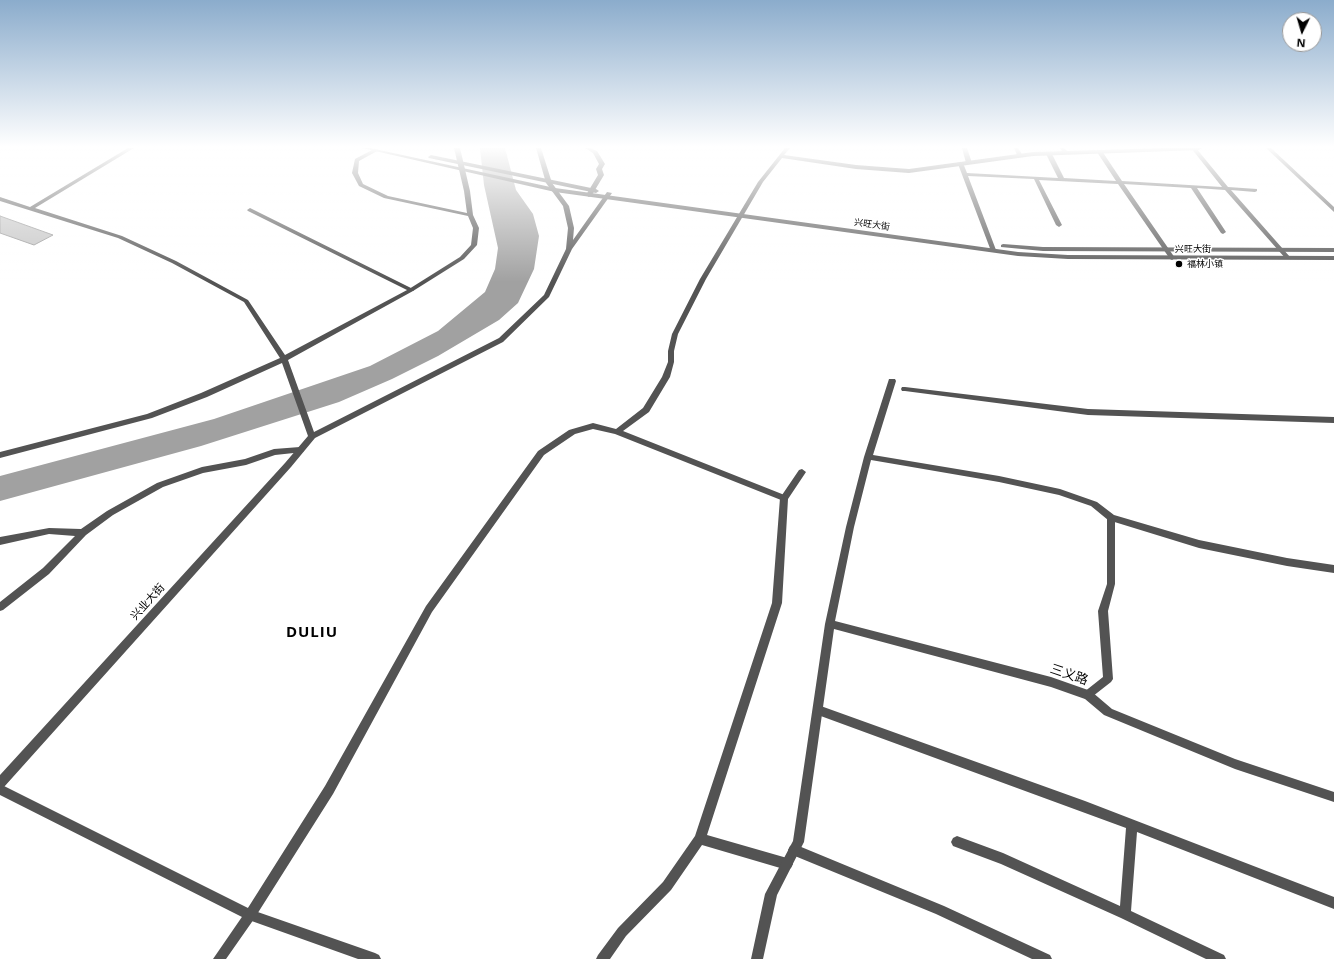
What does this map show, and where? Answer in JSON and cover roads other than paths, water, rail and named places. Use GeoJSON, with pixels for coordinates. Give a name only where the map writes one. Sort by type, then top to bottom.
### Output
{"type":"FeatureCollection","features":[{"type":"Feature","properties":{"kind":"street"},"geometry":{"type":"LineString","coordinates":[[31,208],[56,193]]}},
{"type":"Feature","properties":{"kind":"street"},"geometry":{"type":"LineString","coordinates":[[377,193],[386,197],[470,215]]}},
{"type":"Feature","properties":{"kind":"street"},"geometry":{"type":"LineString","coordinates":[[0,455],[149,416],[204,395],[284,359],[411,290],[462,258],[474,245],[476,228],[470,215],[467,193]]}},
{"type":"Feature","properties":{"kind":"street"},"geometry":{"type":"LineString","coordinates":[[557,193],[566,206],[571,228],[569,250]]}},
{"type":"Feature","properties":{"kind":"street","name":"兴旺大街"},"geometry":{"type":"LineString","coordinates":[[590,193],[992,247],[1043,250],[1334,250]]}},
{"type":"Feature","properties":{"kind":"street"},"geometry":{"type":"LineString","coordinates":[[617,432],[646,410],[661,387],[671,362],[671,351],[676,334],[703,279],[755,193]]}},
{"type":"Feature","properties":{"kind":"street"},"geometry":{"type":"LineString","coordinates":[[972,193],[992,247]]}},
{"type":"Feature","properties":{"kind":"street"},"geometry":{"type":"LineString","coordinates":[[1043,193],[1059,225]]}},
{"type":"Feature","properties":{"kind":"street"},"geometry":{"type":"LineString","coordinates":[[1126,193],[1172,258]]}},
{"type":"Feature","properties":{"kind":"street"},"geometry":{"type":"LineString","coordinates":[[1197,193],[1223,232]]}},
{"type":"Feature","properties":{"kind":"street"},"geometry":{"type":"LineString","coordinates":[[1229,193],[1288,258]]}},
{"type":"Feature","properties":{"kind":"street"},"geometry":{"type":"LineString","coordinates":[[1316,193],[1334,210]]}},
{"type":"Feature","properties":{"kind":"street"},"geometry":{"type":"LineString","coordinates":[[0,198],[120,237],[174,262],[246,301],[284,359],[312,436],[501,340],[547,296],[569,250],[608,196]]}},
{"type":"Feature","properties":{"kind":"street"},"geometry":{"type":"LineString","coordinates":[[250,210],[411,290]]}},
{"type":"Feature","properties":{"kind":"street","name":"兴旺大街"},"geometry":{"type":"LineString","coordinates":[[992,247],[1018,254],[1068,257],[1334,258]]}},
{"type":"Feature","properties":{"kind":"street"},"geometry":{"type":"LineString","coordinates":[[757,959],[771,894],[798,842],[830,624],[850,527],[868,457],[892,381]]}},
{"type":"Feature","properties":{"kind":"street"},"geometry":{"type":"LineString","coordinates":[[905,389],[1088,412],[1334,420]]}},
{"type":"Feature","properties":{"kind":"street"},"geometry":{"type":"LineString","coordinates":[[219,959],[250,915],[329,790],[429,609],[541,453],[572,432],[593,426],[617,432],[784,498]]}},
{"type":"Feature","properties":{"kind":"street","name":"兴业大街"},"geometry":{"type":"LineString","coordinates":[[0,783],[312,436]]}},
{"type":"Feature","properties":{"kind":"street"},"geometry":{"type":"LineString","coordinates":[[0,607],[46,571],[83,533],[110,513],[160,485],[202,470],[246,462],[274,452],[300,450]]}},
{"type":"Feature","properties":{"kind":"street"},"geometry":{"type":"LineString","coordinates":[[868,457],[999,479],[1060,492],[1094,504],[1111,518],[1199,544],[1287,562],[1334,569]]}},
{"type":"Feature","properties":{"kind":"street"},"geometry":{"type":"LineString","coordinates":[[602,959],[622,932],[667,886],[700,839],[777,603],[784,498],[802,472]]}},
{"type":"Feature","properties":{"kind":"street"},"geometry":{"type":"LineString","coordinates":[[1088,695],[1108,679],[1103,611],[1111,584],[1111,518]]}},
{"type":"Feature","properties":{"kind":"street"},"geometry":{"type":"LineString","coordinates":[[0,541],[49,531],[83,533]]}},
{"type":"Feature","properties":{"kind":"street","name":"三义路"},"geometry":{"type":"LineString","coordinates":[[830,624],[1051,682],[1088,695],[1108,712],[1235,764],[1334,797]]}},
{"type":"Feature","properties":{"kind":"street"},"geometry":{"type":"LineString","coordinates":[[818,710],[965,761],[1132,824],[1334,904]]}},
{"type":"Feature","properties":{"kind":"street"},"geometry":{"type":"LineString","coordinates":[[0,789],[250,915],[375,959]]}},
{"type":"Feature","properties":{"kind":"street"},"geometry":{"type":"LineString","coordinates":[[1125,914],[1132,824]]}},
{"type":"Feature","properties":{"kind":"street"},"geometry":{"type":"LineString","coordinates":[[700,839],[787,864]]}},
{"type":"Feature","properties":{"kind":"street"},"geometry":{"type":"LineString","coordinates":[[957,842],[1003,859],[1220,959]]}},
{"type":"Feature","properties":{"kind":"street"},"geometry":{"type":"LineString","coordinates":[[794,850],[940,910],[1046,959]]}},
{"type":"Feature","properties":{"kind":"place","name":"福林小镇"},"geometry":{"type":"Point","coordinates":[1179,264]}},
{"type":"Feature","properties":{"kind":"district","name":"DULIU"},"geometry":{"type":"Point","coordinates":[312,633]}}]}
